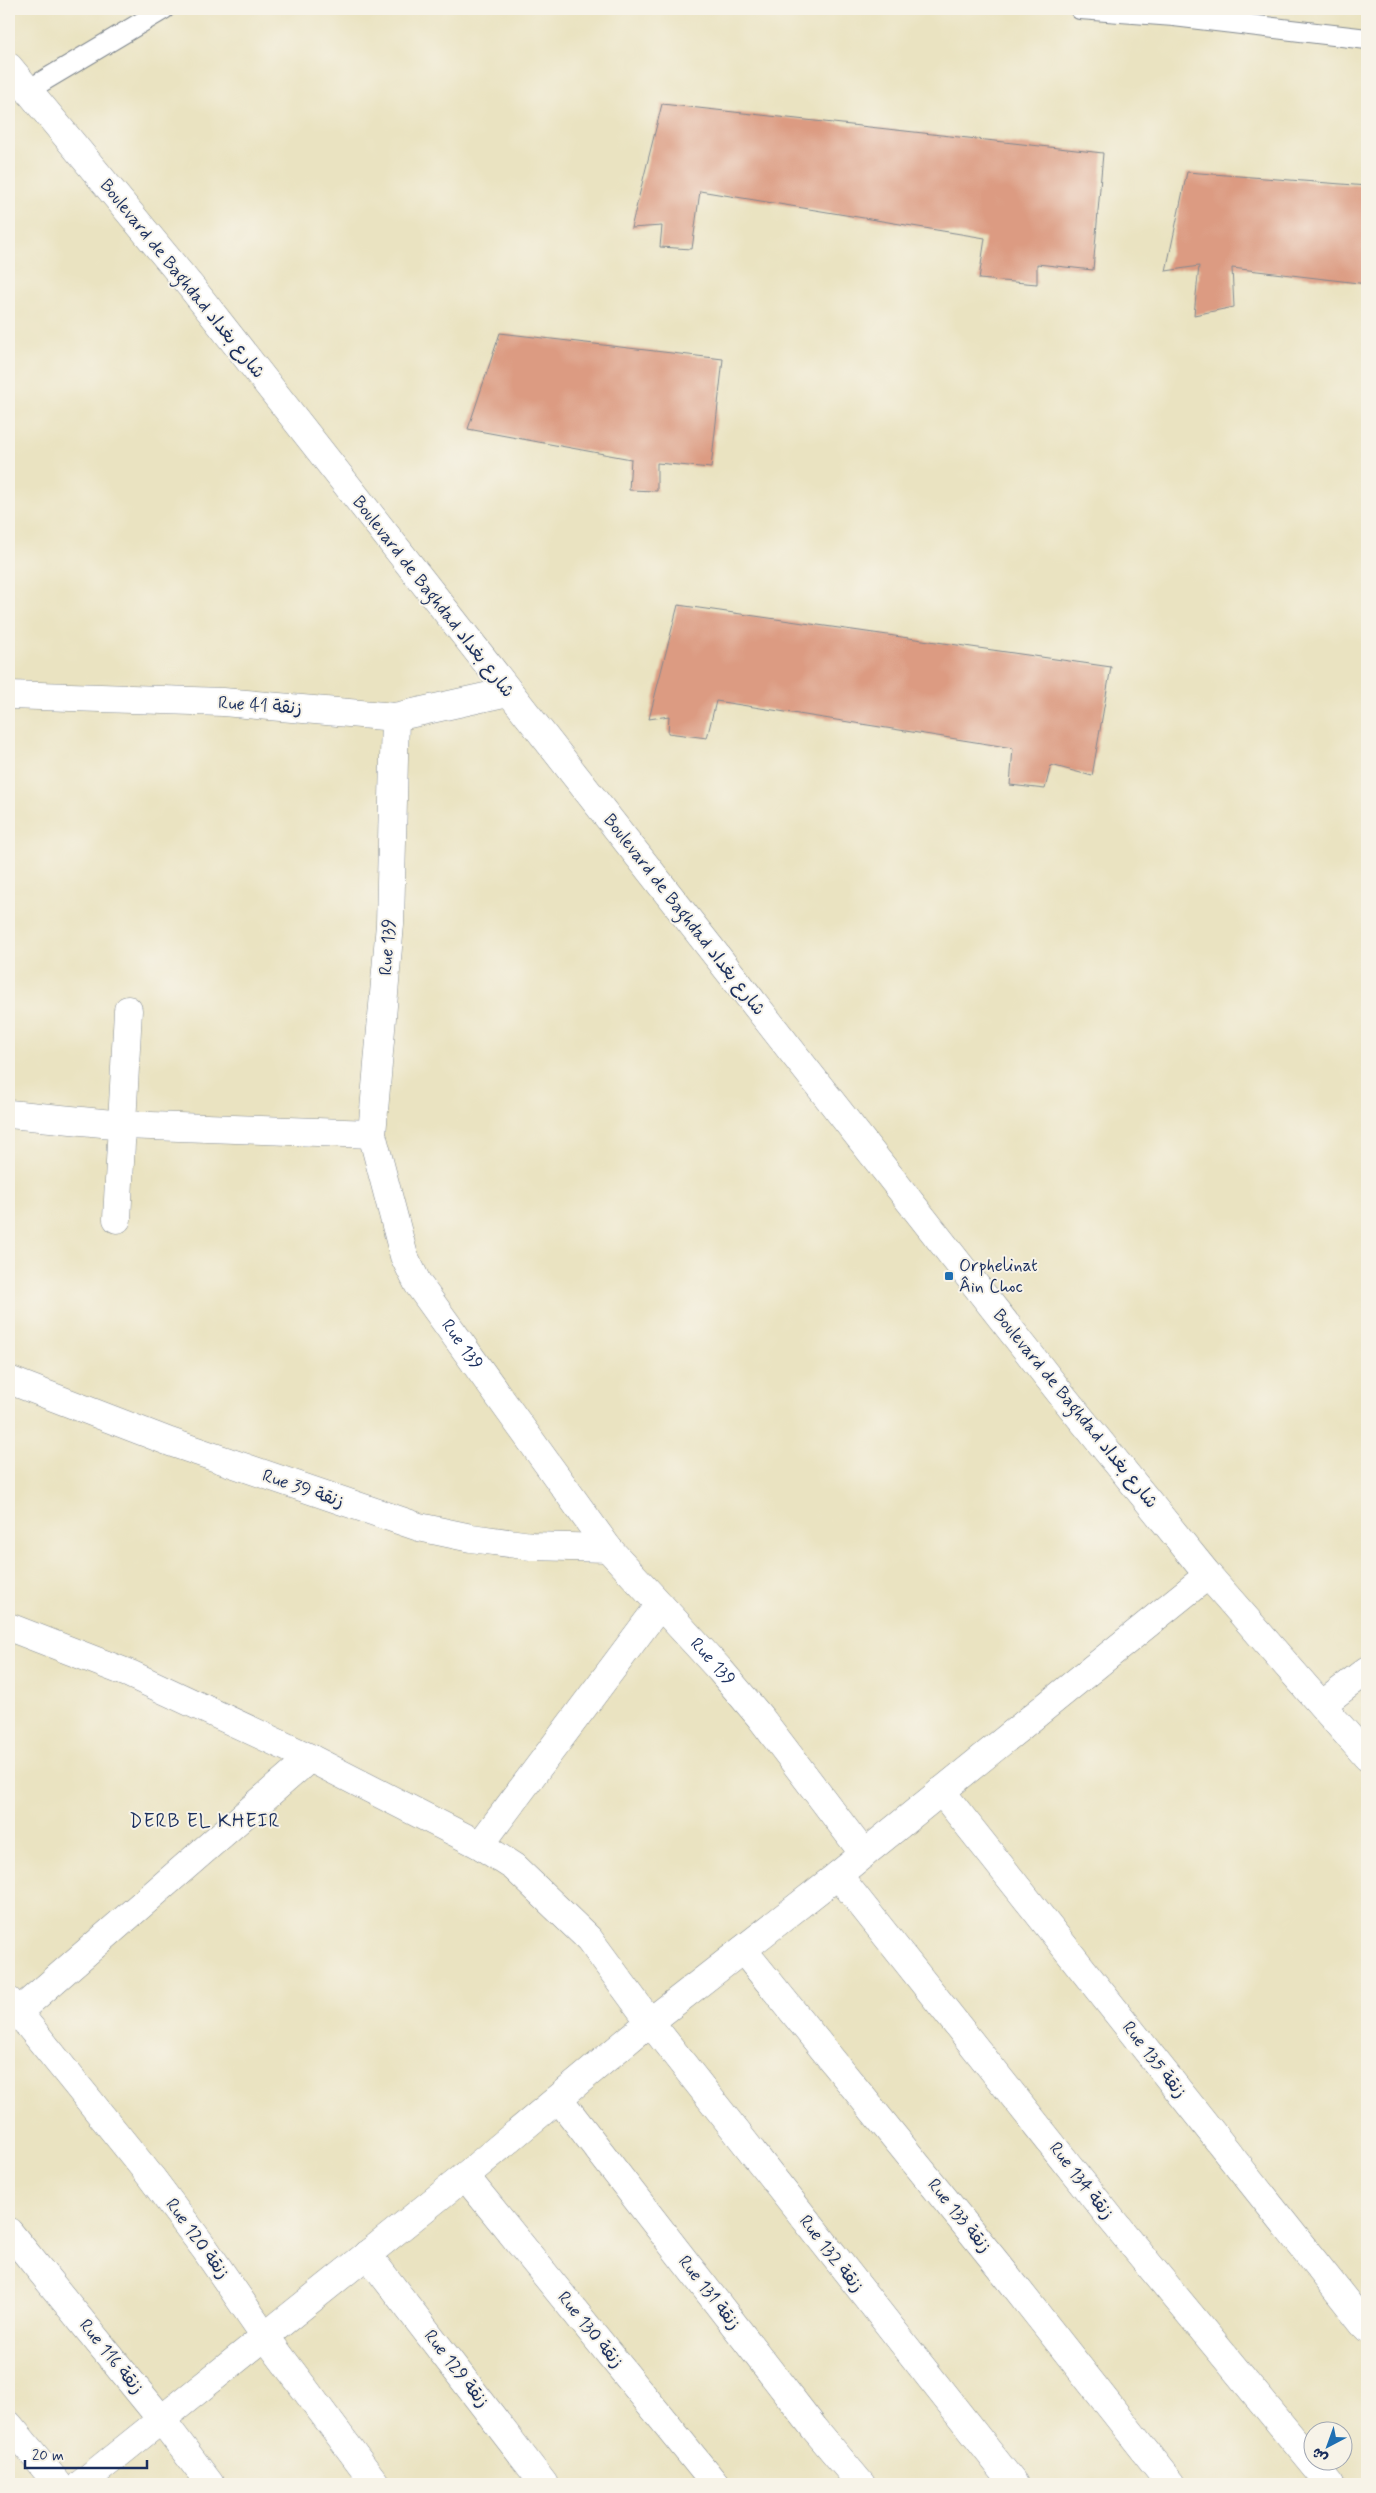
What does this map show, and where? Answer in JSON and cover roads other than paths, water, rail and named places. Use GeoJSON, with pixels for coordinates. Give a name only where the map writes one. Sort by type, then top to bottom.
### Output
{"type":"FeatureCollection","features":[{"type":"Feature","properties":{"kind":"street","name":"Boulevard de Baghdad شارع بغداد"},"geometry":{"type":"LineString","coordinates":[[9,67],[192,288],[1059,1391],[1208,1575],[1323,1704],[1367,1757]]}},
{"type":"Feature","properties":{"kind":"street","name":"Rue 41 زنقة"},"geometry":{"type":"LineString","coordinates":[[9,695],[223,702],[395,717],[508,692]]}},
{"type":"Feature","properties":{"kind":"street","name":"Rue 139"},"geometry":{"type":"LineString","coordinates":[[395,717],[390,924],[372,1134],[404,1256],[418,1284],[608,1548],[720,1670],[760,1717],[864,1854]]}},
{"type":"Feature","properties":{"kind":"street"},"geometry":{"type":"LineString","coordinates":[[117,1218],[128,1010]]}},
{"type":"Feature","properties":{"kind":"street"},"geometry":{"type":"LineString","coordinates":[[9,1114],[123,1124],[372,1134]]}},
{"type":"Feature","properties":{"kind":"street","name":"Rue 39 زنقة"},"geometry":{"type":"LineString","coordinates":[[9,1380],[170,1442],[419,1528],[471,1538],[531,1546],[608,1548]]}},
{"type":"Feature","properties":{"kind":"street"},"geometry":{"type":"LineString","coordinates":[[81,2484],[465,2176],[650,2022],[864,1854],[1208,1575]]}},
{"type":"Feature","properties":{"kind":"street"},"geometry":{"type":"LineString","coordinates":[[480,1845],[660,1605]]}},
{"type":"Feature","properties":{"kind":"street","name":"Rue 132 زنقة"},"geometry":{"type":"LineString","coordinates":[[9,1628],[130,1674],[310,1758],[480,1845],[514,1867],[589,1939],[650,2022],[1014,2484]]}},
{"type":"Feature","properties":{"kind":"street"},"geometry":{"type":"LineString","coordinates":[[1323,1704],[1367,1670]]}},
{"type":"Feature","properties":{"kind":"street"},"geometry":{"type":"LineString","coordinates":[[14,2006],[310,1758]]}},
{"type":"Feature","properties":{"kind":"street","name":"Rue 135 زنقة"},"geometry":{"type":"LineString","coordinates":[[940,1791],[1364,2317]]}},
{"type":"Feature","properties":{"kind":"street","name":"Rue 134 زنقة"},"geometry":{"type":"LineString","coordinates":[[838,1874],[1112,2220],[1330,2484]]}},
{"type":"Feature","properties":{"kind":"street","name":"Rue 133 زنقة"},"geometry":{"type":"LineString","coordinates":[[743,1950],[995,2260],[1171,2484]]}},
{"type":"Feature","properties":{"kind":"street","name":"Rue 120 زنقة"},"geometry":{"type":"LineString","coordinates":[[14,2006],[151,2177],[205,2249],[265,2336],[376,2484]]}},
{"type":"Feature","properties":{"kind":"street","name":"Rue 131 زنقة"},"geometry":{"type":"LineString","coordinates":[[559,2099],[814,2428],[861,2484]]}},
{"type":"Feature","properties":{"kind":"street","name":"Rue 130 زنقة"},"geometry":{"type":"LineString","coordinates":[[465,2176],[715,2484]]}},
{"type":"Feature","properties":{"kind":"street","name":"Rue 116 زنقة"},"geometry":{"type":"LineString","coordinates":[[9,2232],[161,2419],[210,2484]]}},
{"type":"Feature","properties":{"kind":"street","name":"Rue 129 زنقة"},"geometry":{"type":"LineString","coordinates":[[367,2254],[544,2484]]}},
{"type":"Feature","properties":{"kind":"street"},"geometry":{"type":"LineString","coordinates":[[9,2425],[58,2484]]}},
{"type":"Feature","properties":{"kind":"lane"},"geometry":{"type":"LineString","coordinates":[[28,90],[164,9]]}},
{"type":"Feature","properties":{"kind":"lane"},"geometry":{"type":"LineString","coordinates":[[1080,9],[1174,16],[1367,39]]}},
{"type":"Feature","properties":{"kind":"place","name":"Orphelinat Âin Choc"},"geometry":{"type":"Point","coordinates":[949,1276]}},
{"type":"Feature","properties":{"kind":"district","name":"DERB EL KHEIR"},"geometry":{"type":"Point","coordinates":[205,1821]}}]}
